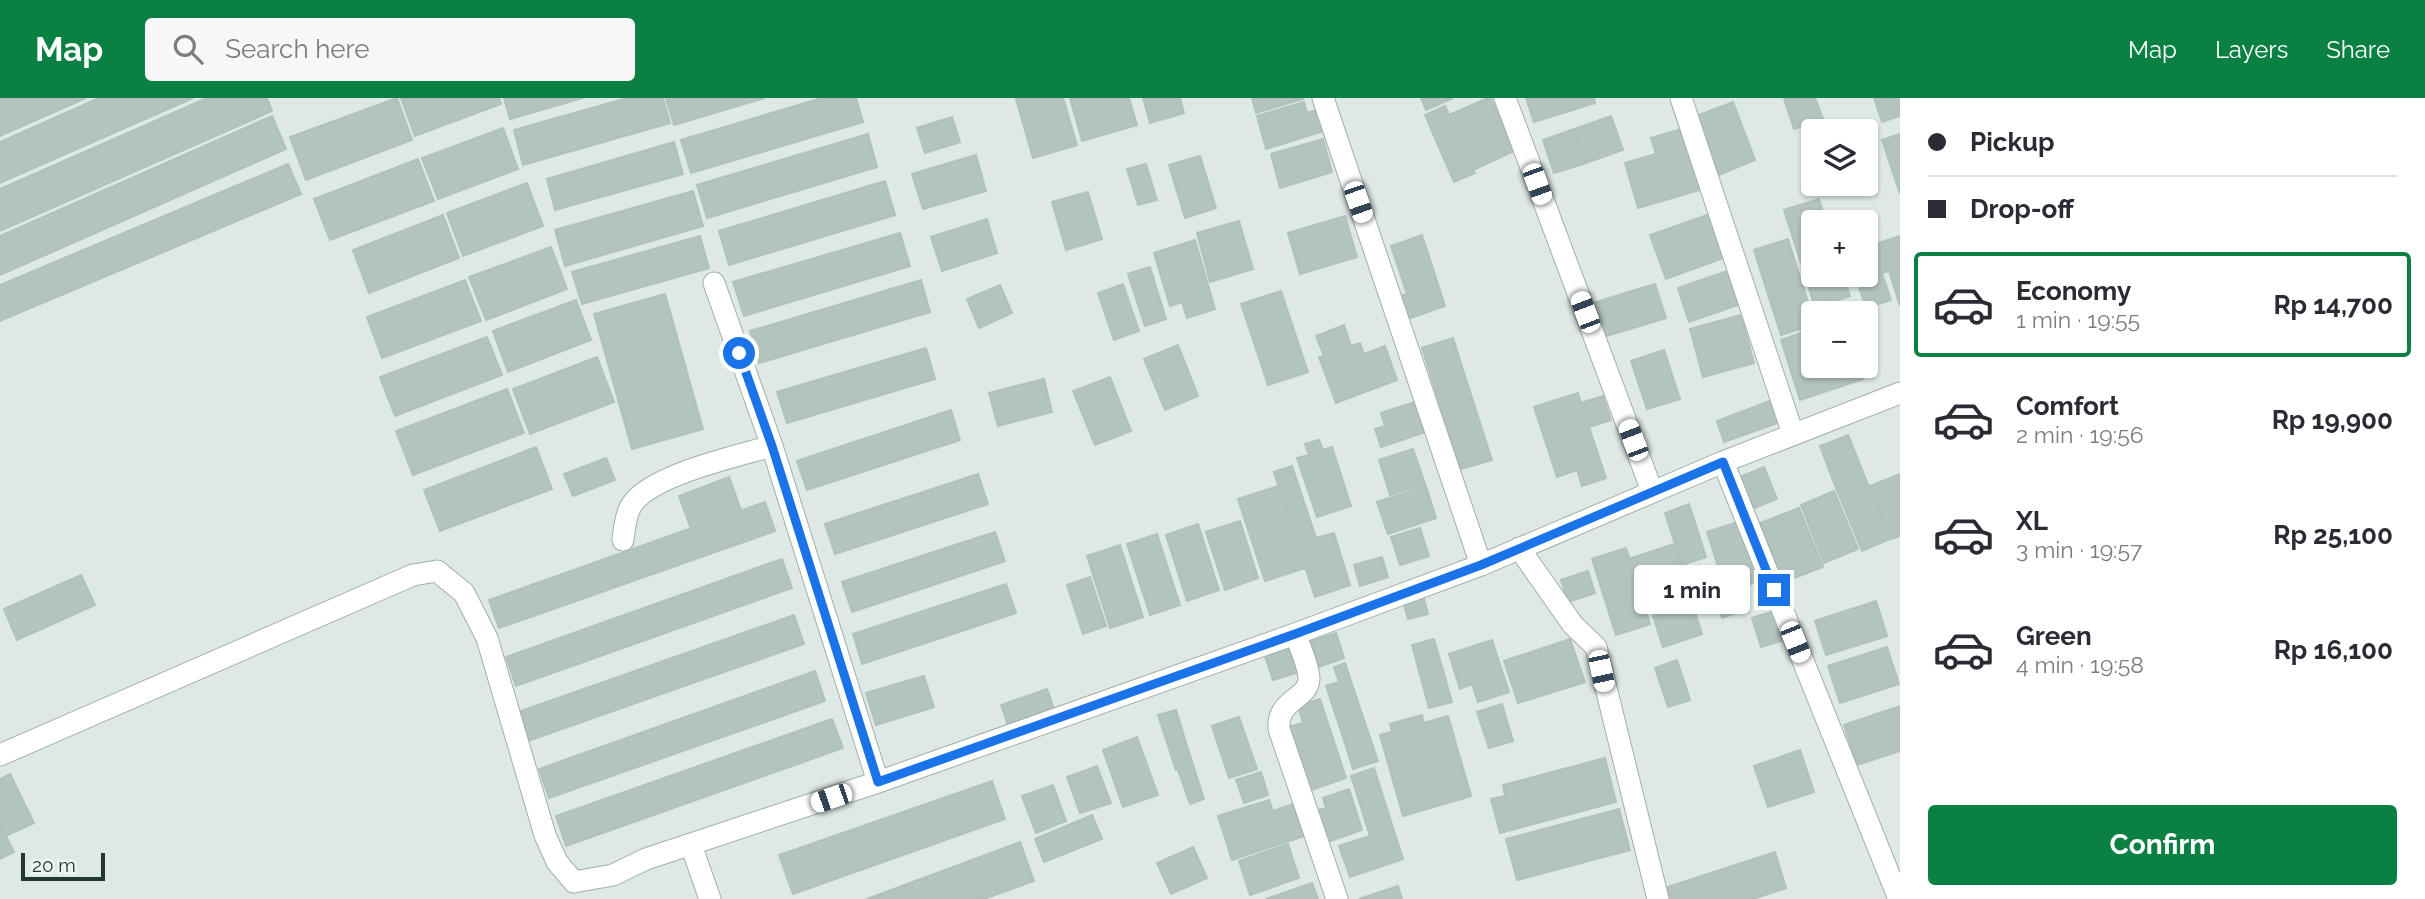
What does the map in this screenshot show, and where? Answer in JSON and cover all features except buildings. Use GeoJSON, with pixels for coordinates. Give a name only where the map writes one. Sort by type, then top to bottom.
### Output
{"type":"FeatureCollection","features":[{"type":"Feature","properties":{"kind":"street"},"geometry":{"type":"LineString","coordinates":[[1323,98],[1481,565]]}},
{"type":"Feature","properties":{"kind":"street"},"geometry":{"type":"LineString","coordinates":[[1505,98],[1652,491]]}},
{"type":"Feature","properties":{"kind":"street"},"geometry":{"type":"LineString","coordinates":[[1681,98],[1793,434]]}},
{"type":"Feature","properties":{"kind":"street"},"geometry":{"type":"LineString","coordinates":[[715,283],[772,446],[878,782]]}},
{"type":"Feature","properties":{"kind":"street"},"geometry":{"type":"LineString","coordinates":[[0,755],[413,575],[437,572],[464,593],[487,638],[545,835],[557,862],[574,882],[613,875],[646,859],[878,782],[1481,565],[1652,491],[1900,393]]}},
{"type":"Feature","properties":{"kind":"street"},"geometry":{"type":"LineString","coordinates":[[624,540],[624,526],[630,506],[644,492],[668,478],[772,446]]}},
{"type":"Feature","properties":{"kind":"street"},"geometry":{"type":"LineString","coordinates":[[1723,462],[1899,899]]}},
{"type":"Feature","properties":{"kind":"street"},"geometry":{"type":"LineString","coordinates":[[1519,548],[1573,625],[1596,648],[1658,899]]}},
{"type":"Feature","properties":{"kind":"street"},"geometry":{"type":"LineString","coordinates":[[1295,634],[1309,677],[1308,685],[1283,708],[1279,715],[1279,729],[1337,899]]}},
{"type":"Feature","properties":{"kind":"street"},"geometry":{"type":"LineString","coordinates":[[691,845],[710,899]]}},
{"type":"Feature","properties":{"kind":"route"},"geometry":{"type":"LineString","coordinates":[[739,353],[772,446],[878,782],[1481,565],[1723,462],[1774,590]]}}]}
